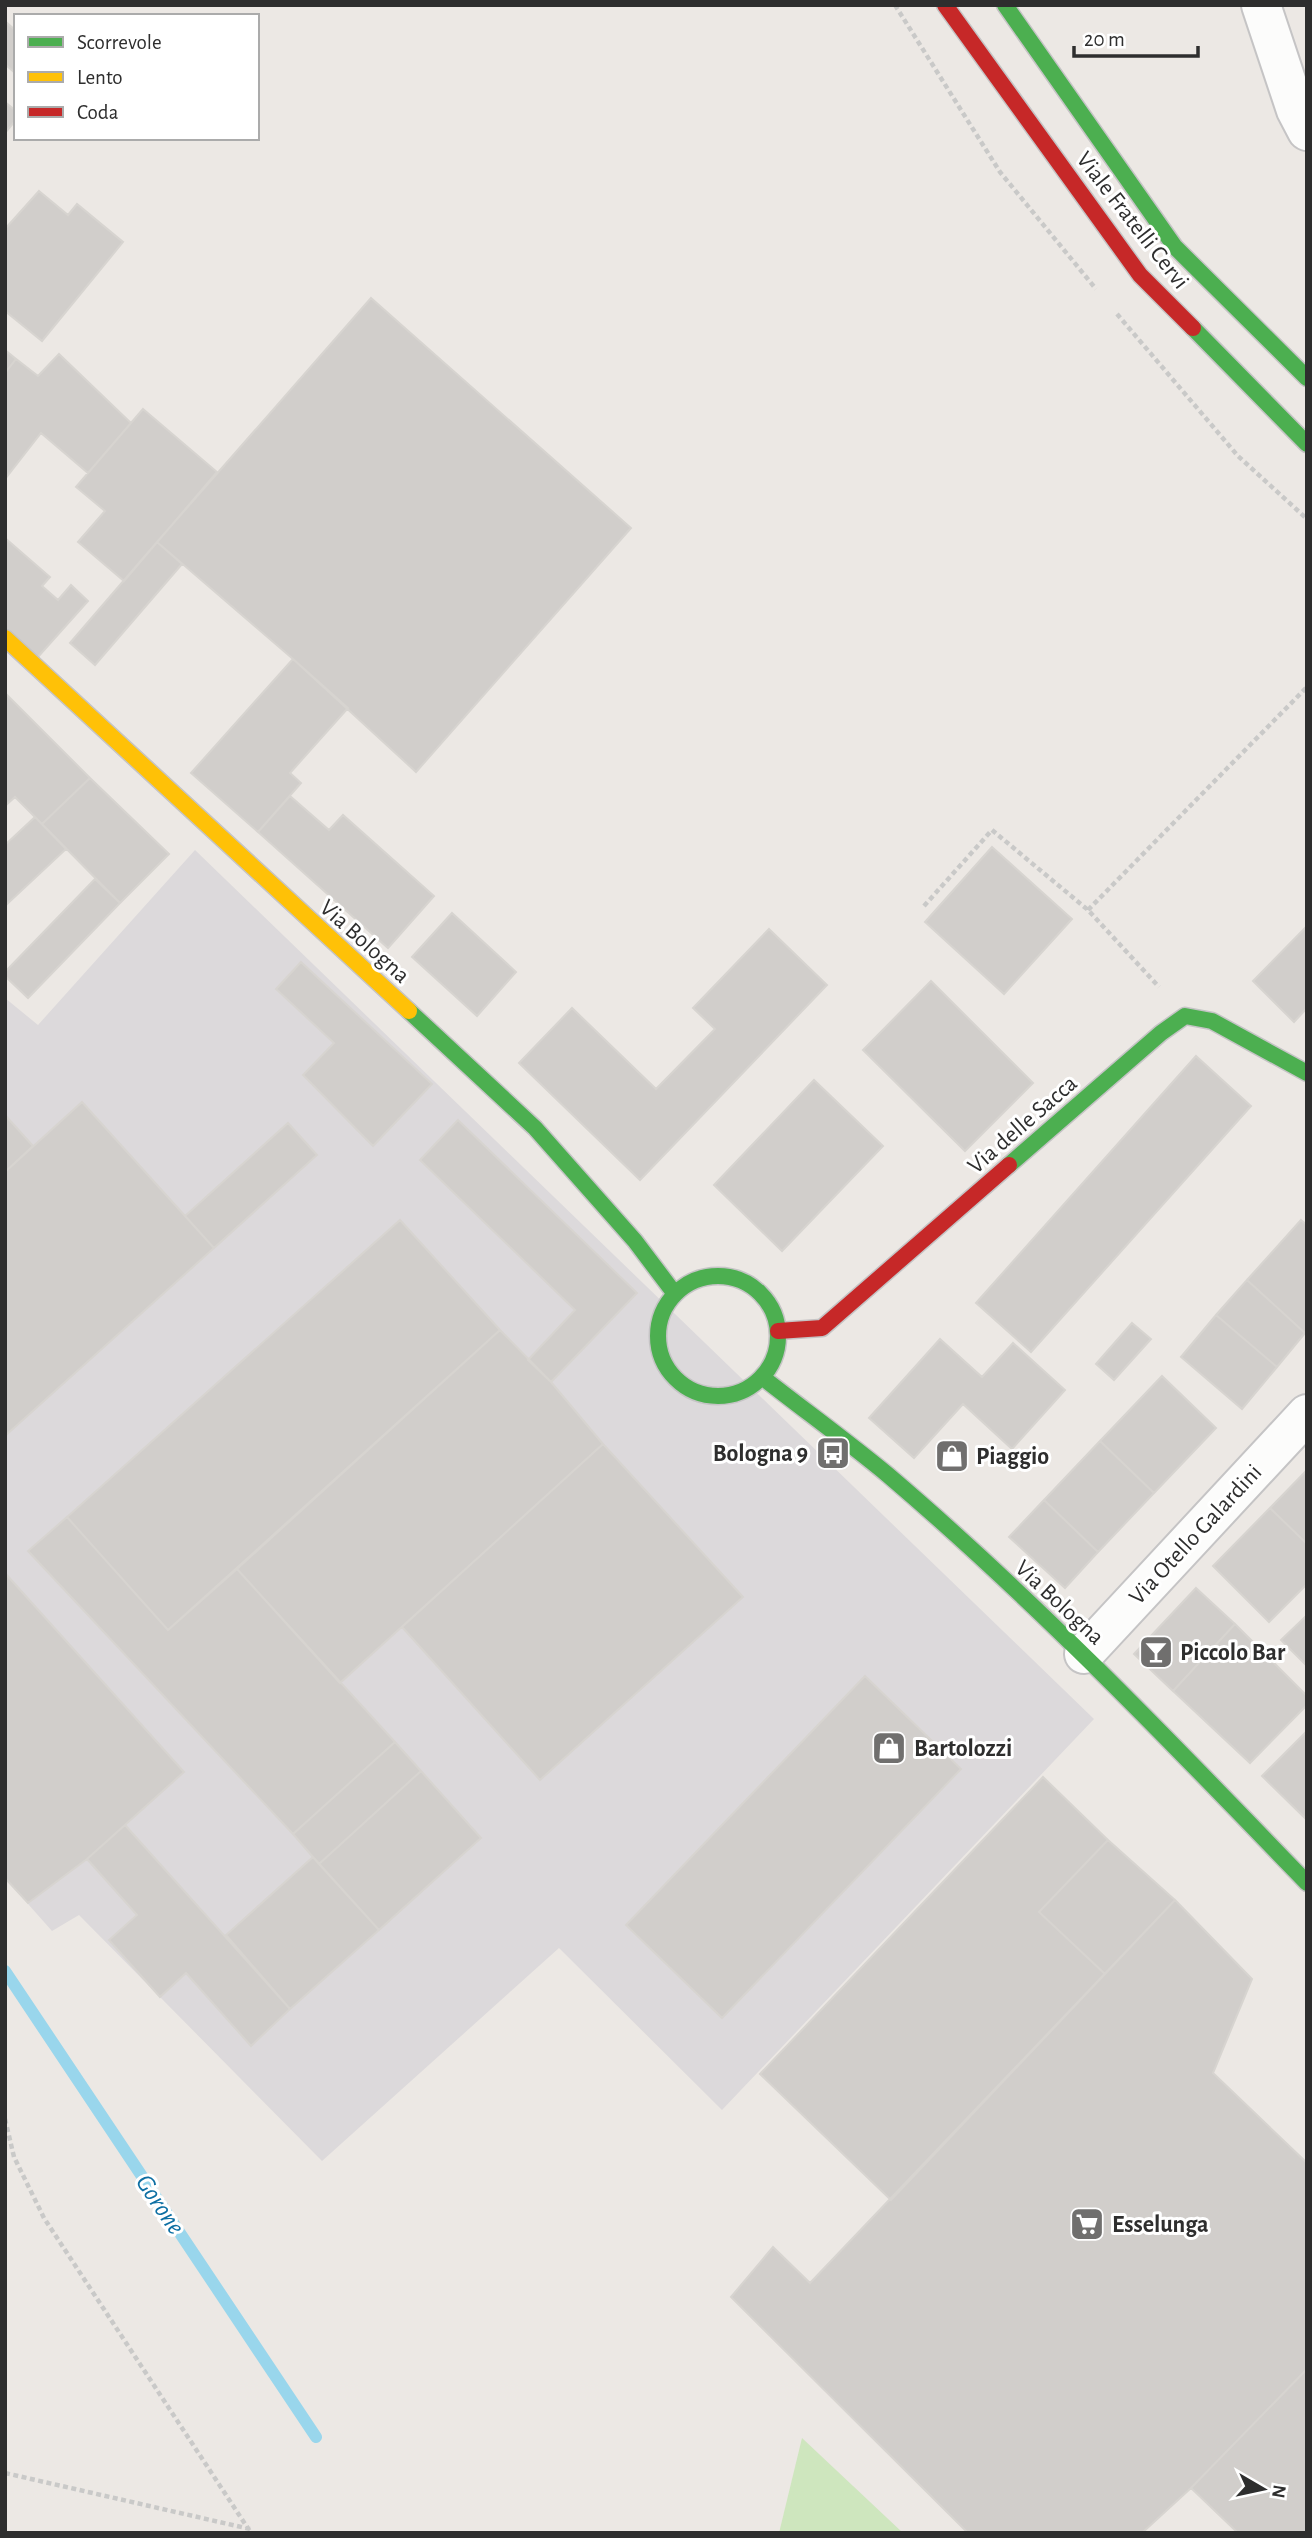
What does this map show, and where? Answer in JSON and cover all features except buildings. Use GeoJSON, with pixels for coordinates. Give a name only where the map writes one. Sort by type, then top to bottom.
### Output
{"type":"FeatureCollection","features":[{"type":"Feature","properties":{"kind":"street","name":"Viale Fratelli Cervi"},"geometry":{"type":"LineString","coordinates":[[944,5],[1140,275],[1307,444]]}},
{"type":"Feature","properties":{"kind":"street","name":"Viale Fratelli Cervi"},"geometry":{"type":"LineString","coordinates":[[1005,5],[1175,247],[1307,378]]}},
{"type":"Feature","properties":{"kind":"street"},"geometry":{"type":"LineString","coordinates":[[1261,5],[1296,110],[1307,131]]}},
{"type":"Feature","properties":{"kind":"street","name":"Via Bologna"},"geometry":{"type":"LineString","coordinates":[[5,638],[535,1128],[635,1241],[675,1294]]}},
{"type":"Feature","properties":{"kind":"street"},"geometry":{"type":"LineString","coordinates":[[1185,1016],[1212,1021],[1307,1073]]}},
{"type":"Feature","properties":{"kind":"street","name":"Via delle Sacca"},"geometry":{"type":"LineString","coordinates":[[778,1331],[822,1328],[1161,1033],[1185,1016]]}},
{"type":"Feature","properties":{"kind":"street"},"geometry":{"type":"LineString","coordinates":[[722,1276],[754,1287],[774,1314],[778,1331],[777,1348],[772,1363],[762,1377],[741,1391],[716,1396],[699,1393],[684,1385],[671,1373],[659,1342],[659,1325],[665,1308],[675,1294],[704,1278],[722,1276]]}},
{"type":"Feature","properties":{"kind":"street","name":"Via Bologna"},"geometry":{"type":"LineString","coordinates":[[762,1377],[902,1488],[1084,1654],[1307,1883]]}},
{"type":"Feature","properties":{"kind":"street","name":"Via Otello Galardini"},"geometry":{"type":"LineString","coordinates":[[1084,1654],[1307,1414]]}},
{"type":"Feature","properties":{"kind":"path"},"geometry":{"type":"LineString","coordinates":[[1088,910],[1307,687]]}},
{"type":"Feature","properties":{"kind":"path"},"geometry":{"type":"LineString","coordinates":[[924,906],[992,830],[1088,910],[1185,1016]]}},
{"type":"Feature","properties":{"kind":"path"},"geometry":{"type":"LineString","coordinates":[[5,2119],[14,2157],[44,2218],[251,2531]]}},
{"type":"Feature","properties":{"kind":"path"},"geometry":{"type":"LineString","coordinates":[[5,2473],[251,2531]]}},
{"type":"Feature","properties":{"kind":"shaded area"},"geometry":{"type":"Polygon","coordinates":[[[195,850],[1094,1719],[722,2110],[559,1948],[322,2161],[79,1915],[52,1931],[5,1878],[5,998],[38,1025],[195,850]]]}},
{"type":"Feature","properties":{"kind":"green space"},"geometry":{"type":"Polygon","coordinates":[[[802,2438],[903,2533],[779,2533],[802,2438]]]}},
{"type":"Feature","properties":{"kind":"waterway","name":"Gorone"},"geometry":{"type":"LineString","coordinates":[[5,1971],[316,2437]]}},
{"type":"Feature","properties":{"kind":"traffic: fast"},"geometry":{"type":"LineString","coordinates":[[1005,5],[1175,247],[1307,378]]}},
{"type":"Feature","properties":{"kind":"traffic: fast"},"geometry":{"type":"LineString","coordinates":[[1193,328],[1307,444]]}},
{"type":"Feature","properties":{"kind":"traffic: fast"},"geometry":{"type":"LineString","coordinates":[[409,1011],[535,1128],[635,1241],[675,1294]]}},
{"type":"Feature","properties":{"kind":"traffic: fast"},"geometry":{"type":"LineString","coordinates":[[1009,1165],[1161,1033],[1185,1016],[1212,1021],[1307,1073]]}},
{"type":"Feature","properties":{"kind":"traffic: fast"},"geometry":{"type":"LineString","coordinates":[[718,1276],[741,1281],[760,1294],[773,1313],[778,1336],[773,1359],[760,1378],[741,1391],[718,1396],[695,1391],[676,1378],[663,1359],[658,1336],[663,1313],[676,1294],[695,1281],[718,1276]]}},
{"type":"Feature","properties":{"kind":"traffic: fast"},"geometry":{"type":"LineString","coordinates":[[762,1377],[888,1475],[997,1572],[1154,1726],[1307,1883]]}},
{"type":"Feature","properties":{"kind":"traffic: slow"},"geometry":{"type":"LineString","coordinates":[[5,638],[409,1011]]}},
{"type":"Feature","properties":{"kind":"traffic: jam"},"geometry":{"type":"LineString","coordinates":[[945,5],[1140,275],[1193,328]]}},
{"type":"Feature","properties":{"kind":"traffic: jam"},"geometry":{"type":"LineString","coordinates":[[778,1331],[822,1328],[1009,1165]]}},
{"type":"Feature","properties":{"kind":"place","name":"Bologna 9"},"geometry":{"type":"Point","coordinates":[833,1453]}},
{"type":"Feature","properties":{"kind":"place","name":"Piaggio"},"geometry":{"type":"Point","coordinates":[952,1456]}},
{"type":"Feature","properties":{"kind":"place","name":"Piccolo Bar"},"geometry":{"type":"Point","coordinates":[1156,1652]}},
{"type":"Feature","properties":{"kind":"place","name":"Bartolozzi"},"geometry":{"type":"Point","coordinates":[889,1748]}},
{"type":"Feature","properties":{"kind":"place","name":"Esselunga"},"geometry":{"type":"Point","coordinates":[1087,2224]}}]}
